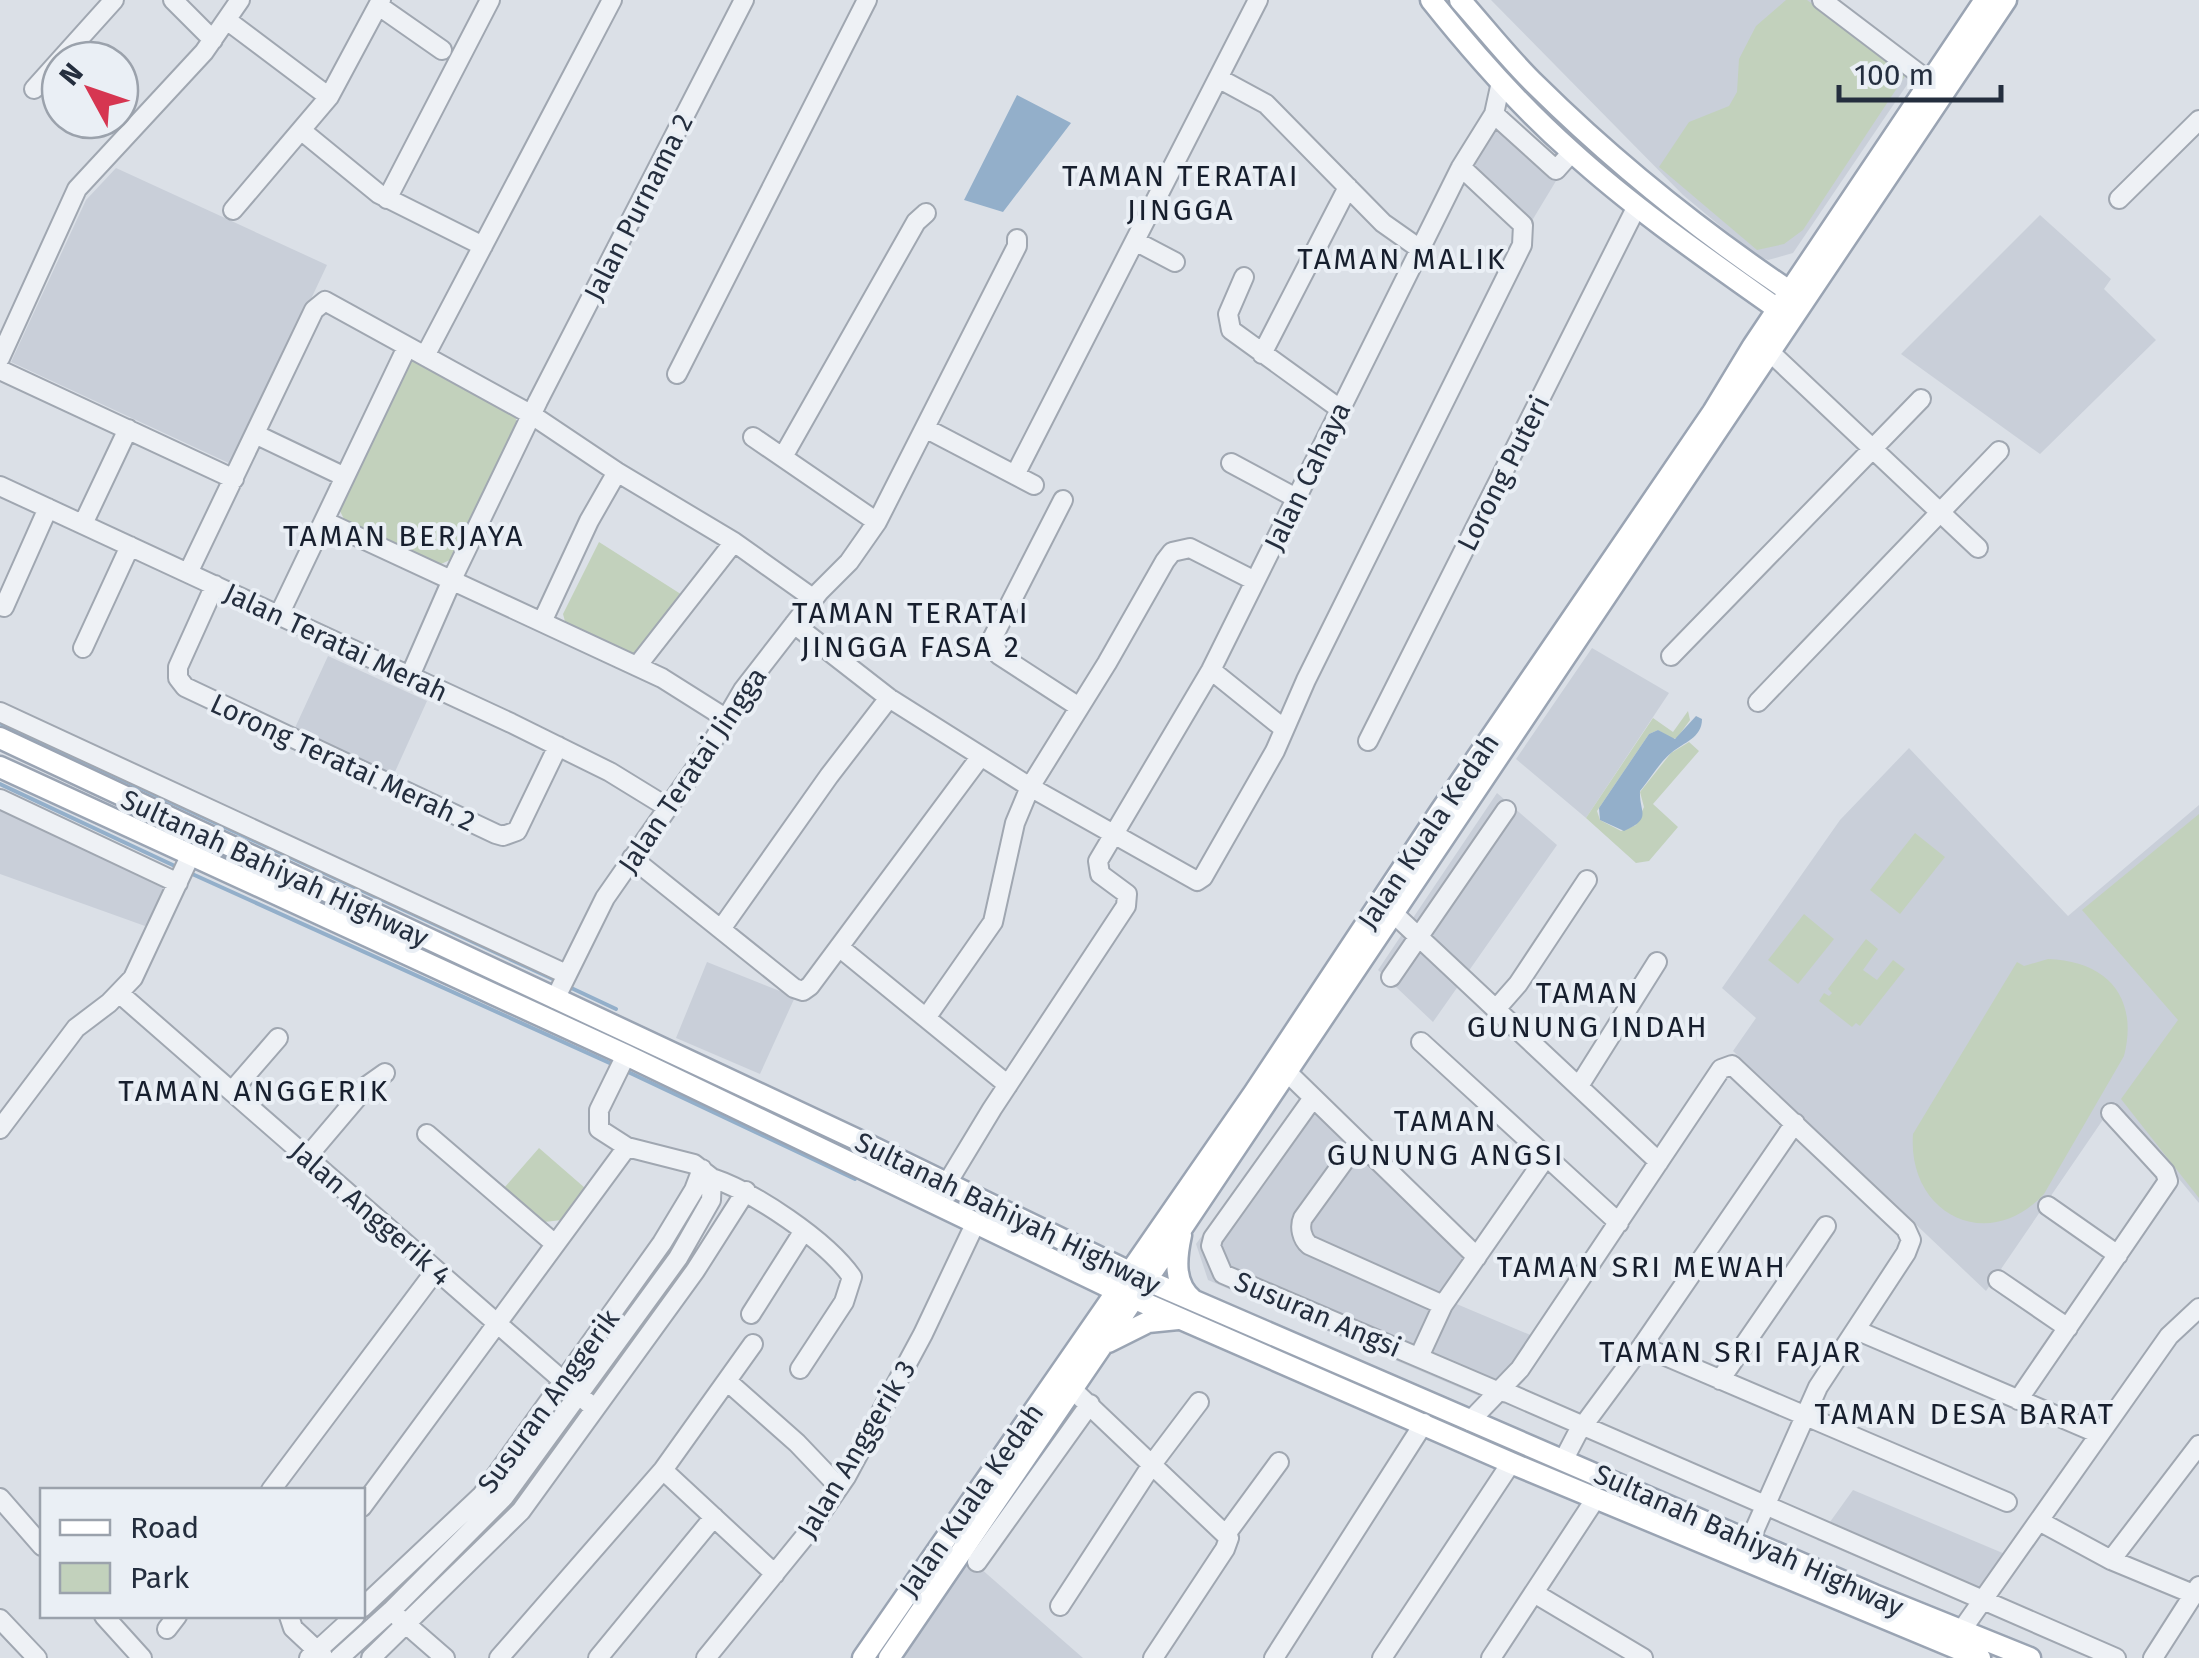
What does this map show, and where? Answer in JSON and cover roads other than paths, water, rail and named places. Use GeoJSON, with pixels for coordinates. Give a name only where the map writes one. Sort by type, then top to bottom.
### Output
{"type":"FeatureCollection","features":[{"type":"Feature","properties":{"kind":"main road"},"geometry":{"type":"LineString","coordinates":[[1431,0],[1518,101],[1637,206],[1746,274],[1797,296]]}},
{"type":"Feature","properties":{"kind":"main road"},"geometry":{"type":"LineString","coordinates":[[1460,0],[1535,84],[1746,274],[1784,314]]}},
{"type":"Feature","properties":{"kind":"main road","name":"Jalan Kuala Kedah"},"geometry":{"type":"LineString","coordinates":[[1797,296],[1812,258],[1985,0]]}},
{"type":"Feature","properties":{"kind":"main road","name":"Jalan Kuala Kedah"},"geometry":{"type":"LineString","coordinates":[[1138,1277],[1146,1252],[1392,912],[1784,314],[1884,180],[2006,0]]}},
{"type":"Feature","properties":{"kind":"main road"},"geometry":{"type":"LineString","coordinates":[[1746,274],[1760,320],[1762,349],[1800,324],[1824,292],[1878,208],[1884,180]]}},
{"type":"Feature","properties":{"kind":"main road"},"geometry":{"type":"LineString","coordinates":[[1746,274],[1792,270],[1812,258]]}},
{"type":"Feature","properties":{"kind":"main road","name":"Jalan Kuala Kedah"},"geometry":{"type":"LineString","coordinates":[[889,1658],[972,1516],[1138,1277],[1182,1228],[1287,1072],[1295,1045],[1430,826],[1713,412],[1762,349]]}},
{"type":"Feature","properties":{"kind":"main road","name":"Sultanah Bahiyah Highway"},"geometry":{"type":"LineString","coordinates":[[0,738],[554,999],[740,1111],[1125,1295],[1511,1463],[1980,1658]]}},
{"type":"Feature","properties":{"kind":"main road","name":"Sultanah Bahiyah Highway"},"geometry":{"type":"LineString","coordinates":[[0,767],[184,869],[768,1098],[1138,1277],[1961,1632],[2030,1658]]}},
{"type":"Feature","properties":{"kind":"main road"},"geometry":{"type":"LineString","coordinates":[[768,1098],[766,1111],[822,1148]]}},
{"type":"Feature","properties":{"kind":"main road"},"geometry":{"type":"LineString","coordinates":[[1182,1228],[1178,1278],[1184,1292],[1194,1301]]}},
{"type":"Feature","properties":{"kind":"main road"},"geometry":{"type":"LineString","coordinates":[[1089,1254],[1117,1258],[1146,1252]]}},
{"type":"Feature","properties":{"kind":"main road"},"geometry":{"type":"LineString","coordinates":[[1062,1265],[1088,1288],[1094,1304],[1093,1342],[1148,1322],[1182,1319]]}},
{"type":"Feature","properties":{"kind":"main road","name":"Jalan Kuala Kedah"},"geometry":{"type":"LineString","coordinates":[[863,1658],[1072,1389],[1093,1342]]}},
{"type":"Feature","properties":{"kind":"street"},"geometry":{"type":"LineString","coordinates":[[78,40],[114,0]]}},
{"type":"Feature","properties":{"kind":"street"},"geometry":{"type":"LineString","coordinates":[[173,0],[213,40]]}},
{"type":"Feature","properties":{"kind":"street"},"geometry":{"type":"LineString","coordinates":[[0,358],[77,189],[213,40],[240,0]]}},
{"type":"Feature","properties":{"kind":"street"},"geometry":{"type":"LineString","coordinates":[[387,199],[490,0]]}},
{"type":"Feature","properties":{"kind":"street"},"geometry":{"type":"LineString","coordinates":[[425,356],[612,0]]}},
{"type":"Feature","properties":{"kind":"street","name":"Jalan Purnama 2"},"geometry":{"type":"LineString","coordinates":[[410,676],[532,415],[744,0]]}},
{"type":"Feature","properties":{"kind":"street"},"geometry":{"type":"LineString","coordinates":[[677,374],[867,0]]}},
{"type":"Feature","properties":{"kind":"street"},"geometry":{"type":"LineString","coordinates":[[1014,475],[1258,0]]}},
{"type":"Feature","properties":{"kind":"street"},"geometry":{"type":"LineString","coordinates":[[1822,0],[1930,82]]}},
{"type":"Feature","properties":{"kind":"street"},"geometry":{"type":"LineString","coordinates":[[233,210],[329,97],[380,3],[442,50]]}},
{"type":"Feature","properties":{"kind":"street"},"geometry":{"type":"LineString","coordinates":[[228,21],[329,97]]}},
{"type":"Feature","properties":{"kind":"street"},"geometry":{"type":"LineString","coordinates":[[1218,78],[1263,101],[1383,222],[1420,249]]}},
{"type":"Feature","properties":{"kind":"street"},"geometry":{"type":"LineString","coordinates":[[34,89],[40,82]]}},
{"type":"Feature","properties":{"kind":"street","name":"Jalan Cahaya"},"geometry":{"type":"LineString","coordinates":[[1114,835],[1211,670],[1461,166],[1494,114],[1500,82]]}},
{"type":"Feature","properties":{"kind":"street","name":"Jalan Cahaya"},"geometry":{"type":"LineString","coordinates":[[1494,114],[1518,101],[1535,84]]}},
{"type":"Feature","properties":{"kind":"street"},"geometry":{"type":"LineString","coordinates":[[1494,114],[1556,170],[1572,152]]}},
{"type":"Feature","properties":{"kind":"street"},"geometry":{"type":"LineString","coordinates":[[2119,199],[2199,120]]}},
{"type":"Feature","properties":{"kind":"street"},"geometry":{"type":"LineString","coordinates":[[302,131],[387,199],[483,246]]}},
{"type":"Feature","properties":{"kind":"street"},"geometry":{"type":"LineString","coordinates":[[794,624],[889,698],[1030,787],[1197,881],[1275,751],[1522,245],[1523,225],[1461,166]]}},
{"type":"Feature","properties":{"kind":"street"},"geometry":{"type":"LineString","coordinates":[[1262,354],[1348,187]]}},
{"type":"Feature","properties":{"kind":"street","name":"Lorong Puteri"},"geometry":{"type":"LineString","coordinates":[[1368,741],[1637,206]]}},
{"type":"Feature","properties":{"kind":"street"},"geometry":{"type":"LineString","coordinates":[[784,456],[916,222],[926,213]]}},
{"type":"Feature","properties":{"kind":"street","name":"Jalan Teratai Jingga"},"geometry":{"type":"LineString","coordinates":[[554,999],[605,898],[743,690],[814,599],[849,562],[876,522],[1017,246],[1017,239]]}},
{"type":"Feature","properties":{"kind":"street"},"geometry":{"type":"LineString","coordinates":[[1134,240],[1175,262]]}},
{"type":"Feature","properties":{"kind":"street"},"geometry":{"type":"LineString","coordinates":[[1244,277],[1228,322],[1231,330],[1340,409]]}},
{"type":"Feature","properties":{"kind":"street"},"geometry":{"type":"LineString","coordinates":[[188,573],[314,310],[321,302],[330,302],[532,415],[617,472],[734,542],[814,599]]}},
{"type":"Feature","properties":{"kind":"street"},"geometry":{"type":"LineString","coordinates":[[279,615],[407,346]]}},
{"type":"Feature","properties":{"kind":"street"},"geometry":{"type":"LineString","coordinates":[[1762,349],[1874,448],[1978,548]]}},
{"type":"Feature","properties":{"kind":"street"},"geometry":{"type":"LineString","coordinates":[[0,370],[234,478]]}},
{"type":"Feature","properties":{"kind":"street"},"geometry":{"type":"LineString","coordinates":[[1671,656],[1921,399]]}},
{"type":"Feature","properties":{"kind":"street"},"geometry":{"type":"LineString","coordinates":[[924,428],[1034,485]]}},
{"type":"Feature","properties":{"kind":"street"},"geometry":{"type":"LineString","coordinates":[[83,524],[128,429]]}},
{"type":"Feature","properties":{"kind":"street"},"geometry":{"type":"LineString","coordinates":[[254,434],[345,477]]}},
{"type":"Feature","properties":{"kind":"street"},"geometry":{"type":"LineString","coordinates":[[753,437],[876,522]]}},
{"type":"Feature","properties":{"kind":"street"},"geometry":{"type":"LineString","coordinates":[[1758,702],[1999,452]]}},
{"type":"Feature","properties":{"kind":"street"},"geometry":{"type":"LineString","coordinates":[[1231,463],[1296,498]]}},
{"type":"Feature","properties":{"kind":"street"},"geometry":{"type":"LineString","coordinates":[[542,622],[589,521],[617,472]]}},
{"type":"Feature","properties":{"kind":"street","name":"Jalan Teratai Merah"},"geometry":{"type":"LineString","coordinates":[[0,486],[558,746],[667,807]]}},
{"type":"Feature","properties":{"kind":"street"},"geometry":{"type":"LineString","coordinates":[[1063,500],[992,639],[1000,654],[1078,707]]}},
{"type":"Feature","properties":{"kind":"street"},"geometry":{"type":"LineString","coordinates":[[4,607],[48,508]]}},
{"type":"Feature","properties":{"kind":"street"},"geometry":{"type":"LineString","coordinates":[[324,520],[681,688],[726,719]]}},
{"type":"Feature","properties":{"kind":"street"},"geometry":{"type":"LineString","coordinates":[[636,666],[734,542]]}},
{"type":"Feature","properties":{"kind":"street"},"geometry":{"type":"LineString","coordinates":[[83,648],[130,546]]}},
{"type":"Feature","properties":{"kind":"street"},"geometry":{"type":"LineString","coordinates":[[926,1018],[994,922],[1015,823],[1030,787],[1172,552],[1190,548],[1255,581]]}},
{"type":"Feature","properties":{"kind":"street","name":"Lorong Teratai Merah 2"},"geometry":{"type":"LineString","coordinates":[[215,586],[178,667],[178,678],[185,687],[461,818],[503,836],[517,831],[558,746]]}},
{"type":"Feature","properties":{"kind":"street"},"geometry":{"type":"LineString","coordinates":[[1211,670],[1283,728]]}},
{"type":"Feature","properties":{"kind":"street"},"geometry":{"type":"LineString","coordinates":[[721,929],[828,776],[889,698]]}},
{"type":"Feature","properties":{"kind":"street"},"geometry":{"type":"LineString","coordinates":[[0,712],[566,974]]}},
{"type":"Feature","properties":{"kind":"street"},"geometry":{"type":"LineString","coordinates":[[632,858],[794,988],[803,991],[980,756]]}},
{"type":"Feature","properties":{"kind":"street"},"geometry":{"type":"LineString","coordinates":[[0,799],[184,869],[139,966],[119,993],[76,1028],[0,1129]]}},
{"type":"Feature","properties":{"kind":"street"},"geometry":{"type":"LineString","coordinates":[[1391,977],[1506,810]]}},
{"type":"Feature","properties":{"kind":"street"},"geometry":{"type":"LineString","coordinates":[[946,1185],[1126,906],[1127,894],[1097,868],[1114,835]]}},
{"type":"Feature","properties":{"kind":"street"},"geometry":{"type":"LineString","coordinates":[[1500,1012],[1517,997],[1518,984],[1587,880]]}},
{"type":"Feature","properties":{"kind":"street"},"geometry":{"type":"LineString","coordinates":[[1392,912],[1659,1162]]}},
{"type":"Feature","properties":{"kind":"street"},"geometry":{"type":"LineString","coordinates":[[839,948],[1008,1085]]}},
{"type":"Feature","properties":{"kind":"street"},"geometry":{"type":"LineString","coordinates":[[1576,1084],[1657,962]]}},
{"type":"Feature","properties":{"kind":"street","name":"Jalan Anggerik 4"},"geometry":{"type":"LineString","coordinates":[[119,993],[594,1408]]}},
{"type":"Feature","properties":{"kind":"street"},"geometry":{"type":"LineString","coordinates":[[232,1091],[278,1038]]}},
{"type":"Feature","properties":{"kind":"street"},"geometry":{"type":"LineString","coordinates":[[1421,1042],[1618,1222]]}},
{"type":"Feature","properties":{"kind":"street"},"geometry":{"type":"LineString","coordinates":[[630,1046],[599,1110],[598,1130],[627,1147],[673,1156],[746,1191],[848,1271],[853,1282],[844,1302],[800,1369]]}},
{"type":"Feature","properties":{"kind":"street"},"geometry":{"type":"LineString","coordinates":[[1470,1421],[1520,1369],[1728,1064],[1735,1066],[1906,1229],[1911,1240],[1804,1415],[1750,1540]]}},
{"type":"Feature","properties":{"kind":"street"},"geometry":{"type":"LineString","coordinates":[[1287,1072],[1476,1257]]}},
{"type":"Feature","properties":{"kind":"street"},"geometry":{"type":"LineString","coordinates":[[306,1157],[368,1085],[385,1074]]}},
{"type":"Feature","properties":{"kind":"street","name":"Susuran Angsi"},"geometry":{"type":"LineString","coordinates":[[1313,1098],[1213,1238],[1211,1246],[1224,1274],[2116,1658]]}},
{"type":"Feature","properties":{"kind":"street"},"geometry":{"type":"LineString","coordinates":[[2018,1400],[2166,1185],[2168,1178],[2111,1112]]}},
{"type":"Feature","properties":{"kind":"street"},"geometry":{"type":"LineString","coordinates":[[1564,1459],[1794,1123]]}},
{"type":"Feature","properties":{"kind":"street"},"geometry":{"type":"LineString","coordinates":[[427,1134],[555,1244]]}},
{"type":"Feature","properties":{"kind":"street"},"geometry":{"type":"LineString","coordinates":[[1358,1142],[1303,1218],[1304,1240],[1443,1305]]}},
{"type":"Feature","properties":{"kind":"street"},"geometry":{"type":"LineString","coordinates":[[365,1503],[627,1147]]}},
{"type":"Feature","properties":{"kind":"street"},"geometry":{"type":"LineString","coordinates":[[1419,1357],[1443,1305],[1546,1156]]}},
{"type":"Feature","properties":{"kind":"street"},"geometry":{"type":"LineString","coordinates":[[339,1658],[504,1497],[678,1258],[711,1200],[706,1173]]}},
{"type":"Feature","properties":{"kind":"street","name":"Susuran Anggerik"},"geometry":{"type":"LineString","coordinates":[[365,1605],[482,1495],[662,1242],[706,1173]]}},
{"type":"Feature","properties":{"kind":"street"},"geometry":{"type":"LineString","coordinates":[[371,1658],[521,1511],[695,1271],[746,1191]]}},
{"type":"Feature","properties":{"kind":"street"},"geometry":{"type":"LineString","coordinates":[[2048,1206],[2118,1255]]}},
{"type":"Feature","properties":{"kind":"street","name":"Jalan Anggerik 3"},"geometry":{"type":"LineString","coordinates":[[706,1658],[776,1574],[839,1487],[915,1349],[976,1222]]}},
{"type":"Feature","properties":{"kind":"street"},"geometry":{"type":"LineString","coordinates":[[1720,1380],[1826,1226]]}},
{"type":"Feature","properties":{"kind":"street"},"geometry":{"type":"LineString","coordinates":[[751,1314],[803,1232]]}},
{"type":"Feature","properties":{"kind":"street"},"geometry":{"type":"LineString","coordinates":[[662,1242],[695,1271]]}},
{"type":"Feature","properties":{"kind":"street"},"geometry":{"type":"LineString","coordinates":[[272,1488],[436,1270]]}},
{"type":"Feature","properties":{"kind":"street"},"geometry":{"type":"LineString","coordinates":[[1998,1280],[2068,1328]]}},
{"type":"Feature","properties":{"kind":"street"},"geometry":{"type":"LineString","coordinates":[[1961,1632],[2169,1336],[2199,1308]]}},
{"type":"Feature","properties":{"kind":"street"},"geometry":{"type":"LineString","coordinates":[[1856,1330],[2100,1434]]}},
{"type":"Feature","properties":{"kind":"street"},"geometry":{"type":"LineString","coordinates":[[499,1658],[663,1470],[754,1344]]}},
{"type":"Feature","properties":{"kind":"street"},"geometry":{"type":"LineString","coordinates":[[1642,1346],[2007,1502]]}},
{"type":"Feature","properties":{"kind":"street"},"geometry":{"type":"LineString","coordinates":[[727,1381],[797,1443],[839,1487]]}},
{"type":"Feature","properties":{"kind":"street"},"geometry":{"type":"LineString","coordinates":[[1072,1389],[1229,1538],[1226,1549],[1152,1658]]}},
{"type":"Feature","properties":{"kind":"street"},"geometry":{"type":"LineString","coordinates":[[1060,1606],[1153,1463],[1199,1402]]}},
{"type":"Feature","properties":{"kind":"street"},"geometry":{"type":"LineString","coordinates":[[977,1562],[1090,1404]]}},
{"type":"Feature","properties":{"kind":"street"},"geometry":{"type":"LineString","coordinates":[[1274,1658],[1424,1423]]}},
{"type":"Feature","properties":{"kind":"street"},"geometry":{"type":"LineString","coordinates":[[2111,1560],[2199,1446]]}},
{"type":"Feature","properties":{"kind":"street"},"geometry":{"type":"LineString","coordinates":[[1226,1533],[1280,1462]]}},
{"type":"Feature","properties":{"kind":"street"},"geometry":{"type":"LineString","coordinates":[[1382,1658],[1511,1463]]}},
{"type":"Feature","properties":{"kind":"street"},"geometry":{"type":"LineString","coordinates":[[663,1470],[776,1574]]}},
{"type":"Feature","properties":{"kind":"street"},"geometry":{"type":"LineString","coordinates":[[504,1497],[521,1511]]}},
{"type":"Feature","properties":{"kind":"street"},"geometry":{"type":"LineString","coordinates":[[0,1498],[40,1544]]}},
{"type":"Feature","properties":{"kind":"street"},"geometry":{"type":"LineString","coordinates":[[1491,1658],[1596,1498]]}},
{"type":"Feature","properties":{"kind":"street"},"geometry":{"type":"LineString","coordinates":[[598,1658],[714,1517]]}},
{"type":"Feature","properties":{"kind":"street"},"geometry":{"type":"LineString","coordinates":[[2038,1521],[2111,1560],[2196,1590],[2153,1658]]}},
{"type":"Feature","properties":{"kind":"street"},"geometry":{"type":"LineString","coordinates":[[1534,1594],[1643,1658]]}},
{"type":"Feature","properties":{"kind":"street"},"geometry":{"type":"LineString","coordinates":[[391,1611],[445,1658]]}},
{"type":"Feature","properties":{"kind":"street"},"geometry":{"type":"LineString","coordinates":[[106,1618],[142,1658]]}},
{"type":"Feature","properties":{"kind":"street"},"geometry":{"type":"LineString","coordinates":[[290,1618],[293,1628],[317,1656],[353,1618]]}},
{"type":"Feature","properties":{"kind":"street"},"geometry":{"type":"LineString","coordinates":[[0,1619],[37,1658]]}},
{"type":"Feature","properties":{"kind":"water"},"geometry":{"type":"Polygon","coordinates":[[[1017,95],[1071,123],[1003,212],[964,200],[1017,95]]]}},
{"type":"Feature","properties":{"kind":"water"},"geometry":{"type":"Polygon","coordinates":[[[1696,716],[1702,719],[1699,731],[1667,757],[1640,791],[1643,814],[1639,822],[1624,831],[1600,820],[1599,808],[1649,734],[1658,730],[1675,739],[1696,716]]]}},
{"type":"Feature","properties":{"kind":"waterway"},"geometry":{"type":"LineString","coordinates":[[0,723],[555,980]]}},
{"type":"Feature","properties":{"kind":"waterway"},"geometry":{"type":"LineString","coordinates":[[0,784],[177,867]]}},
{"type":"Feature","properties":{"kind":"waterway"},"geometry":{"type":"LineString","coordinates":[[190,873],[614,1065]]}},
{"type":"Feature","properties":{"kind":"waterway"},"geometry":{"type":"LineString","coordinates":[[567,986],[616,1009]]}},
{"type":"Feature","properties":{"kind":"waterway"},"geometry":{"type":"LineString","coordinates":[[626,1071],[855,1179]]}},
{"type":"Feature","properties":{"kind":"district","name":"TAMAN TERATAI JINGGA"},"geometry":{"type":"Point","coordinates":[1181,193]}},
{"type":"Feature","properties":{"kind":"district","name":"TAMAN MALIK"},"geometry":{"type":"Point","coordinates":[1402,259]}},
{"type":"Feature","properties":{"kind":"district","name":"TAMAN BERJAYA"},"geometry":{"type":"Point","coordinates":[404,536]}},
{"type":"Feature","properties":{"kind":"district","name":"TAMAN TERATAI JINGGA FASA 2"},"geometry":{"type":"Point","coordinates":[911,630]}},
{"type":"Feature","properties":{"kind":"district","name":"TAMAN GUNUNG INDAH"},"geometry":{"type":"Point","coordinates":[1588,1010]}},
{"type":"Feature","properties":{"kind":"district","name":"TAMAN ANGGERIK"},"geometry":{"type":"Point","coordinates":[254,1091]}},
{"type":"Feature","properties":{"kind":"district","name":"TAMAN GUNUNG ANGSI"},"geometry":{"type":"Point","coordinates":[1446,1138]}},
{"type":"Feature","properties":{"kind":"district","name":"TAMAN SRI MEWAH"},"geometry":{"type":"Point","coordinates":[1642,1267]}},
{"type":"Feature","properties":{"kind":"district","name":"TAMAN SRI FAJAR"},"geometry":{"type":"Point","coordinates":[1731,1352]}},
{"type":"Feature","properties":{"kind":"district","name":"TAMAN DESA BARAT"},"geometry":{"type":"Point","coordinates":[1965,1414]}}]}
